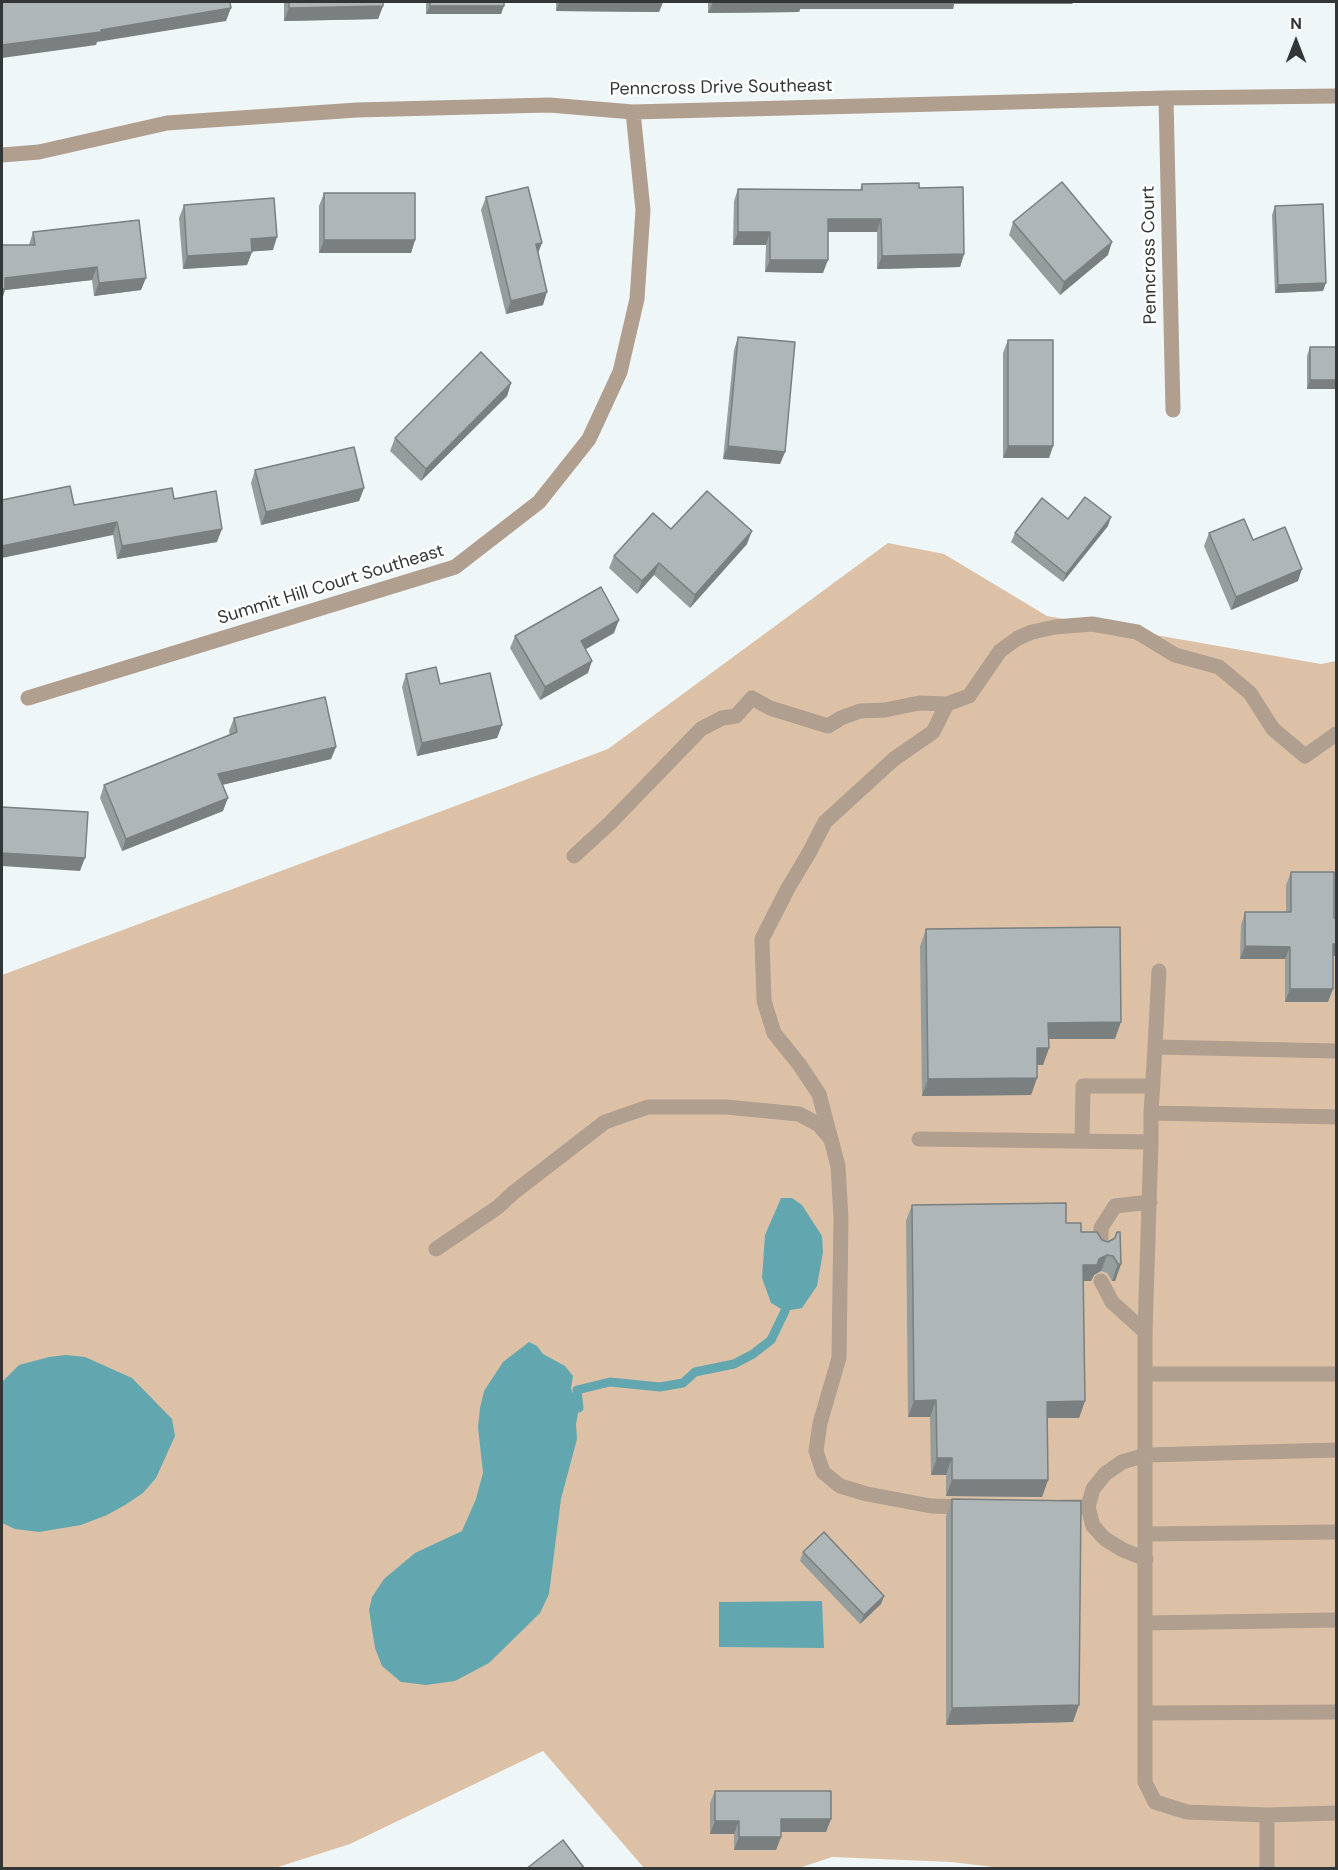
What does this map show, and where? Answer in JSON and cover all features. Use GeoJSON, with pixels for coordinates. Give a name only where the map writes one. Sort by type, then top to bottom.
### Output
{"type":"FeatureCollection","features":[{"type":"Feature","properties":{"kind":"street","name":"Penncross Drive Southeast"},"geometry":{"type":"LineString","coordinates":[[2,155],[39,152],[167,123],[357,111],[549,105],[633,112],[1166,98],[1336,96]]}},
{"type":"Feature","properties":{"kind":"street","name":"Penncross Court"},"geometry":{"type":"LineString","coordinates":[[1166,98],[1173,410]]}},
{"type":"Feature","properties":{"kind":"street","name":"Summit Hill Court Southeast"},"geometry":{"type":"LineString","coordinates":[[28,698],[455,567],[539,502],[589,439],[620,372],[637,299],[643,210],[633,112]]}},
{"type":"Feature","properties":{"kind":"street"},"geometry":{"type":"LineString","coordinates":[[574,856],[610,823],[701,729],[722,718],[736,716],[752,698],[770,708],[828,726],[860,711],[885,710],[919,703],[947,704],[969,696],[999,651],[1032,632],[1055,627],[1092,624],[1137,632],[1175,655],[1218,668],[1250,693],[1273,729],[1305,756],[1336,734]]}},
{"type":"Feature","properties":{"kind":"street"},"geometry":{"type":"LineString","coordinates":[[947,704],[933,732],[894,759],[825,822],[762,939],[764,1001],[774,1033],[819,1094],[838,1166],[841,1218],[839,1358],[820,1423],[816,1451],[823,1472],[840,1486],[867,1494],[931,1506],[987,1507]]}},
{"type":"Feature","properties":{"kind":"street"},"geometry":{"type":"LineString","coordinates":[[1159,970],[1151,1113],[1145,1332],[1145,1782],[1155,1802],[1187,1812],[1267,1815],[1336,1813]]}},
{"type":"Feature","properties":{"kind":"street"},"geometry":{"type":"LineString","coordinates":[[1155,1047],[1336,1051]]}},
{"type":"Feature","properties":{"kind":"street"},"geometry":{"type":"LineString","coordinates":[[1082,1142],[1083,1086],[1153,1086]]}},
{"type":"Feature","properties":{"kind":"street"},"geometry":{"type":"LineString","coordinates":[[436,1249],[498,1207],[605,1122],[648,1107],[726,1107],[799,1114],[818,1124],[831,1139]]}},
{"type":"Feature","properties":{"kind":"street"},"geometry":{"type":"LineString","coordinates":[[1151,1113],[1336,1117]]}},
{"type":"Feature","properties":{"kind":"street"},"geometry":{"type":"LineString","coordinates":[[919,1139],[1151,1142]]}},
{"type":"Feature","properties":{"kind":"street"},"geometry":{"type":"LineString","coordinates":[[1101,1249],[1101,1228],[1115,1206],[1150,1202]]}},
{"type":"Feature","properties":{"kind":"street"},"geometry":{"type":"LineString","coordinates":[[1101,1281],[1112,1302],[1145,1332]]}},
{"type":"Feature","properties":{"kind":"street"},"geometry":{"type":"LineString","coordinates":[[1146,1374],[1336,1374]]}},
{"type":"Feature","properties":{"kind":"street"},"geometry":{"type":"LineString","coordinates":[[1146,1559],[1123,1550],[1105,1539],[1093,1526],[1088,1507],[1093,1489],[1105,1474],[1122,1462],[1146,1455],[1336,1449]]}},
{"type":"Feature","properties":{"kind":"street"},"geometry":{"type":"LineString","coordinates":[[1043,1507],[1088,1507]]}},
{"type":"Feature","properties":{"kind":"street"},"geometry":{"type":"LineString","coordinates":[[1146,1534],[1336,1532]]}},
{"type":"Feature","properties":{"kind":"street"},"geometry":{"type":"LineString","coordinates":[[1146,1623],[1336,1620]]}},
{"type":"Feature","properties":{"kind":"street"},"geometry":{"type":"LineString","coordinates":[[1145,1713],[1336,1712]]}},
{"type":"Feature","properties":{"kind":"street"},"geometry":{"type":"LineString","coordinates":[[1267,1815],[1267,1869]]}},
{"type":"Feature","properties":{"kind":"shaded area"},"geometry":{"type":"Polygon","coordinates":[[[888,543],[944,554],[1047,616],[1321,664],[1336,661],[1336,1868],[1002,1868],[951,1862],[832,1857],[799,1868],[644,1868],[543,1751],[350,1844],[275,1868],[2,1868],[2,975],[608,749],[888,543]]]}},
{"type":"Feature","properties":{"kind":"water"},"geometry":{"type":"Polygon","coordinates":[[[781,1198],[792,1198],[802,1205],[822,1236],[823,1252],[817,1286],[802,1308],[785,1311],[771,1303],[762,1278],[765,1235],[781,1198]]]}},
{"type":"Feature","properties":{"kind":"water"},"geometry":{"type":"Polygon","coordinates":[[[529,1342],[537,1346],[543,1354],[565,1366],[573,1376],[571,1389],[579,1408],[576,1424],[577,1439],[561,1499],[549,1594],[540,1613],[489,1663],[455,1681],[426,1685],[401,1682],[382,1666],[375,1648],[369,1610],[372,1597],[384,1579],[415,1553],[462,1531],[476,1499],[483,1473],[478,1427],[484,1391],[503,1362],[529,1342]]]}},
{"type":"Feature","properties":{"kind":"water"},"geometry":{"type":"Polygon","coordinates":[[[66,1355],[85,1357],[132,1378],[172,1419],[175,1436],[156,1478],[143,1493],[125,1505],[81,1525],[39,1532],[15,1529],[2,1523],[2,1382],[19,1365],[66,1355]]]}},
{"type":"Feature","properties":{"kind":"water"},"geometry":{"type":"Polygon","coordinates":[[[822,1601],[824,1648],[719,1647],[719,1602],[822,1601]]]}},
{"type":"Feature","properties":{"kind":"building"},"geometry":{"type":"Polygon","coordinates":[[[2,2],[230,2],[231,8],[101,30],[101,32],[2,45],[2,2]]]}},
{"type":"Feature","properties":{"kind":"building"},"geometry":{"type":"Polygon","coordinates":[[[289,2],[383,2],[383,6],[289,8],[289,2]]]}},
{"type":"Feature","properties":{"kind":"building"},"geometry":{"type":"Polygon","coordinates":[[[430,2],[504,2],[504,6],[430,6],[430,2]]]}},
{"type":"Feature","properties":{"kind":"building"},"geometry":{"type":"Polygon","coordinates":[[[1062,182],[1112,242],[1064,282],[1013,222],[1062,182]]]}},
{"type":"Feature","properties":{"kind":"building"},"geometry":{"type":"Polygon","coordinates":[[[919,183],[919,188],[963,187],[964,254],[882,256],[881,219],[828,219],[828,260],[770,260],[770,232],[738,232],[738,189],[862,190],[862,184],[919,183]]]}},
{"type":"Feature","properties":{"kind":"building"},"geometry":{"type":"Polygon","coordinates":[[[528,187],[542,243],[536,244],[547,292],[511,301],[486,197],[528,187]]]}},
{"type":"Feature","properties":{"kind":"building"},"geometry":{"type":"Polygon","coordinates":[[[324,193],[415,193],[415,240],[324,240],[324,193]]]}},
{"type":"Feature","properties":{"kind":"building"},"geometry":{"type":"Polygon","coordinates":[[[274,198],[277,237],[251,239],[252,252],[187,256],[184,205],[274,198]]]}},
{"type":"Feature","properties":{"kind":"building"},"geometry":{"type":"Polygon","coordinates":[[[1323,204],[1326,283],[1278,285],[1275,206],[1323,204]]]}},
{"type":"Feature","properties":{"kind":"building"},"geometry":{"type":"Polygon","coordinates":[[[139,220],[146,278],[99,283],[97,267],[5,278],[5,289],[2,289],[2,245],[35,245],[33,232],[139,220]]]}},
{"type":"Feature","properties":{"kind":"building"},"geometry":{"type":"Polygon","coordinates":[[[738,337],[795,342],[785,452],[728,446],[738,337]]]}},
{"type":"Feature","properties":{"kind":"building"},"geometry":{"type":"Polygon","coordinates":[[[1008,340],[1053,340],[1053,446],[1008,446],[1008,340]]]}},
{"type":"Feature","properties":{"kind":"building"},"geometry":{"type":"Polygon","coordinates":[[[1310,347],[1336,347],[1336,380],[1310,380],[1310,347]]]}},
{"type":"Feature","properties":{"kind":"building"},"geometry":{"type":"Polygon","coordinates":[[[481,352],[511,383],[426,469],[395,438],[481,352]]]}},
{"type":"Feature","properties":{"kind":"building"},"geometry":{"type":"Polygon","coordinates":[[[354,447],[364,488],[266,512],[255,470],[354,447]]]}},
{"type":"Feature","properties":{"kind":"building"},"geometry":{"type":"Polygon","coordinates":[[[70,486],[74,505],[172,488],[174,499],[216,491],[222,529],[122,546],[117,522],[2,546],[2,500],[70,486]]]}},
{"type":"Feature","properties":{"kind":"building"},"geometry":{"type":"Polygon","coordinates":[[[707,491],[752,531],[695,595],[659,563],[642,581],[614,556],[653,513],[671,529],[707,491]]]}},
{"type":"Feature","properties":{"kind":"building"},"geometry":{"type":"Polygon","coordinates":[[[1085,497],[1111,517],[1066,574],[1015,533],[1042,498],[1068,519],[1085,497]]]}},
{"type":"Feature","properties":{"kind":"building"},"geometry":{"type":"Polygon","coordinates":[[[1244,519],[1253,540],[1285,527],[1302,569],[1236,597],[1209,533],[1244,519]]]}},
{"type":"Feature","properties":{"kind":"building"},"geometry":{"type":"Polygon","coordinates":[[[601,587],[619,620],[581,641],[592,661],[545,687],[515,636],[601,587]]]}},
{"type":"Feature","properties":{"kind":"building"},"geometry":{"type":"Polygon","coordinates":[[[436,667],[440,684],[490,673],[502,725],[422,743],[406,674],[436,667]]]}},
{"type":"Feature","properties":{"kind":"building"},"geometry":{"type":"Polygon","coordinates":[[[325,697],[336,747],[218,774],[228,798],[126,839],[104,785],[237,732],[234,718],[325,697]]]}},
{"type":"Feature","properties":{"kind":"building"},"geometry":{"type":"Polygon","coordinates":[[[2,807],[88,812],[85,858],[2,853],[2,807]]]}},
{"type":"Feature","properties":{"kind":"building"},"geometry":{"type":"Polygon","coordinates":[[[1291,872],[1334,872],[1336,944],[1333,944],[1333,989],[1290,989],[1290,947],[1245,946],[1245,912],[1291,912],[1291,872]]]}},
{"type":"Feature","properties":{"kind":"building"},"geometry":{"type":"Polygon","coordinates":[[[1120,927],[1121,1022],[1048,1023],[1049,1048],[1037,1048],[1037,1078],[928,1079],[926,929],[1120,927]]]}},
{"type":"Feature","properties":{"kind":"building"},"geometry":{"type":"Polygon","coordinates":[[[1066,1203],[1066,1223],[1081,1223],[1081,1232],[1097,1232],[1102,1240],[1108,1242],[1115,1238],[1117,1232],[1120,1232],[1121,1264],[1118,1264],[1113,1256],[1107,1255],[1099,1259],[1097,1265],[1083,1265],[1085,1401],[1047,1402],[1048,1480],[952,1480],[952,1458],[937,1458],[936,1400],[914,1401],[912,1205],[1066,1203]]]}},
{"type":"Feature","properties":{"kind":"building"},"geometry":{"type":"Polygon","coordinates":[[[952,1499],[1081,1501],[1079,1705],[952,1708],[952,1499]]]}},
{"type":"Feature","properties":{"kind":"building"},"geometry":{"type":"Polygon","coordinates":[[[824,1532],[884,1596],[864,1615],[803,1552],[824,1532]]]}},
{"type":"Feature","properties":{"kind":"building"},"geometry":{"type":"Polygon","coordinates":[[[715,1791],[831,1791],[831,1819],[781,1819],[781,1837],[739,1837],[739,1821],[715,1821],[715,1791]]]}},
{"type":"Feature","properties":{"kind":"building"},"geometry":{"type":"Polygon","coordinates":[[[563,1840],[585,1869],[526,1869],[563,1840]]]}},
{"type":"Feature","properties":{"kind":"waterway"},"geometry":{"type":"LineString","coordinates":[[579,1408],[577,1390],[610,1382],[660,1387],[683,1383],[695,1372],[734,1364],[753,1354],[771,1340],[785,1311]]}}]}
